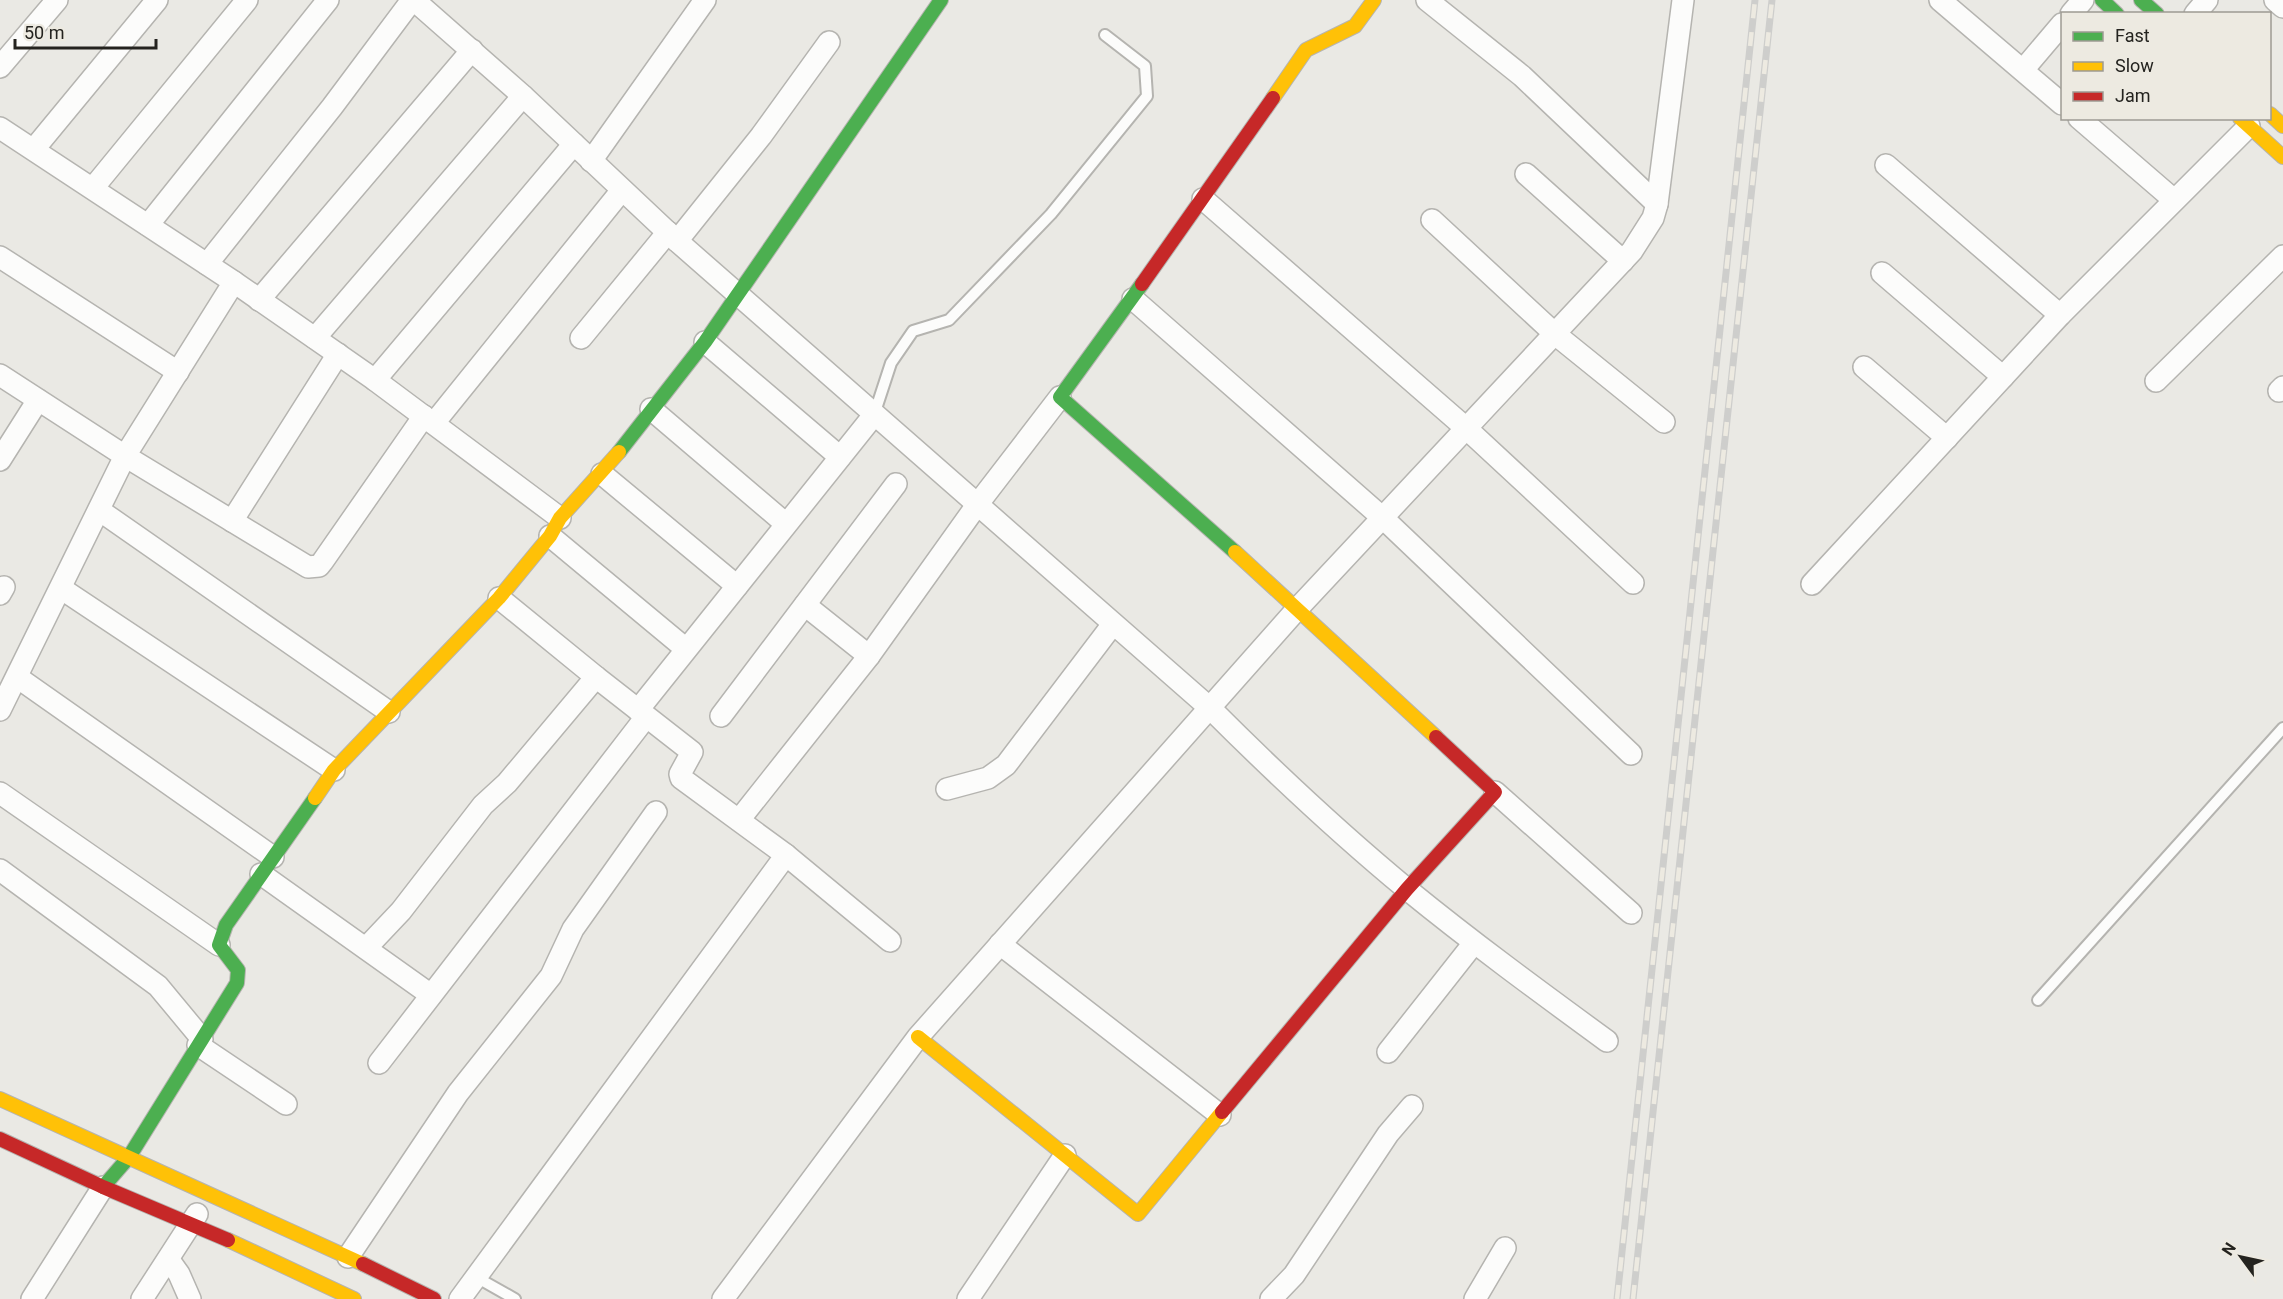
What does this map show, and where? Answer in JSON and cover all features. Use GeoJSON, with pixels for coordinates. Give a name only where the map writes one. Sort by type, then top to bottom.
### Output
{"type":"FeatureCollection","features":[{"type":"Feature","properties":{"kind":"street"},"geometry":{"type":"LineString","coordinates":[[0,67],[57,0]]}},
{"type":"Feature","properties":{"kind":"street"},"geometry":{"type":"LineString","coordinates":[[34,149],[157,0]]}},
{"type":"Feature","properties":{"kind":"street"},"geometry":{"type":"LineString","coordinates":[[93,188],[247,0]]}},
{"type":"Feature","properties":{"kind":"street"},"geometry":{"type":"LineString","coordinates":[[148,225],[328,0]]}},
{"type":"Feature","properties":{"kind":"street"},"geometry":{"type":"LineString","coordinates":[[207,264],[332,107],[413,0],[523,96],[672,237],[1210,709],[1285,782],[1407,889],[1474,943],[1607,1041]]}},
{"type":"Feature","properties":{"kind":"street"},"geometry":{"type":"LineString","coordinates":[[591,161],[705,0]]}},
{"type":"Feature","properties":{"kind":"street"},"geometry":{"type":"LineString","coordinates":[[219,945],[226,925],[334,770],[499,598],[555,527],[602,474],[705,342],[941,0]]}},
{"type":"Feature","properties":{"kind":"street"},"geometry":{"type":"LineString","coordinates":[[739,820],[869,656],[977,505],[1133,299],[1306,50],[1355,26],[1374,0]]}},
{"type":"Feature","properties":{"kind":"street"},"geometry":{"type":"LineString","coordinates":[[1427,0],[1522,76],[1657,204]]}},
{"type":"Feature","properties":{"kind":"street"},"geometry":{"type":"LineString","coordinates":[[723,1299],[918,1037],[1298,608],[1384,519],[1623,261],[1646,233],[1657,204],[1683,0]]}},
{"type":"Feature","properties":{"kind":"street"},"geometry":{"type":"LineString","coordinates":[[1940,0],[2061,103]]}},
{"type":"Feature","properties":{"kind":"street"},"geometry":{"type":"LineString","coordinates":[[2073,12],[2082,0]]}},
{"type":"Feature","properties":{"kind":"street"},"geometry":{"type":"LineString","coordinates":[[2102,0],[2115,12]]}},
{"type":"Feature","properties":{"kind":"street"},"geometry":{"type":"LineString","coordinates":[[2141,0],[2155,12]]}},
{"type":"Feature","properties":{"kind":"street"},"geometry":{"type":"LineString","coordinates":[[2198,12],[2207,0]]}},
{"type":"Feature","properties":{"kind":"street"},"geometry":{"type":"LineString","coordinates":[[2275,0],[2283,7]]}},
{"type":"Feature","properties":{"kind":"street"},"geometry":{"type":"LineString","coordinates":[[2023,70],[2061,25]]}},
{"type":"Feature","properties":{"kind":"street"},"geometry":{"type":"LineString","coordinates":[[581,338],[761,136],[829,42]]}},
{"type":"Feature","properties":{"kind":"street"},"geometry":{"type":"LineString","coordinates":[[259,300],[472,50]]}},
{"type":"Feature","properties":{"kind":"street"},"geometry":{"type":"LineString","coordinates":[[315,338],[523,96]]}},
{"type":"Feature","properties":{"kind":"street"},"geometry":{"type":"LineString","coordinates":[[2271,115],[2283,126]]}},
{"type":"Feature","properties":{"kind":"street"},"geometry":{"type":"LineString","coordinates":[[2081,120],[2174,200]]}},
{"type":"Feature","properties":{"kind":"street"},"geometry":{"type":"LineString","coordinates":[[1812,584],[2061,315],[2174,200],[2244,122],[2283,157]]}},
{"type":"Feature","properties":{"kind":"street"},"geometry":{"type":"LineString","coordinates":[[0,128],[234,282],[429,420],[555,527],[686,649]]}},
{"type":"Feature","properties":{"kind":"street"},"geometry":{"type":"LineString","coordinates":[[375,380],[574,144]]}},
{"type":"Feature","properties":{"kind":"street"},"geometry":{"type":"LineString","coordinates":[[1886,165],[2061,315]]}},
{"type":"Feature","properties":{"kind":"street"},"geometry":{"type":"LineString","coordinates":[[1526,174],[1623,261]]}},
{"type":"Feature","properties":{"kind":"street"},"geometry":{"type":"LineString","coordinates":[[0,375],[125,456],[308,567],[319,566],[429,420],[622,190]]}},
{"type":"Feature","properties":{"kind":"street"},"geometry":{"type":"LineString","coordinates":[[1203,200],[1467,429],[1633,584]]}},
{"type":"Feature","properties":{"kind":"street"},"geometry":{"type":"LineString","coordinates":[[1432,220],[1555,334],[1664,422]]}},
{"type":"Feature","properties":{"kind":"street"},"geometry":{"type":"LineString","coordinates":[[2156,381],[2283,256]]}},
{"type":"Feature","properties":{"kind":"street"},"geometry":{"type":"LineString","coordinates":[[0,257],[178,372]]}},
{"type":"Feature","properties":{"kind":"street"},"geometry":{"type":"LineString","coordinates":[[1882,273],[2003,377]]}},
{"type":"Feature","properties":{"kind":"street"},"geometry":{"type":"LineString","coordinates":[[0,710],[62,589],[125,456],[234,282]]}},
{"type":"Feature","properties":{"kind":"street"},"geometry":{"type":"LineString","coordinates":[[1133,299],[1384,519],[1631,754]]}},
{"type":"Feature","properties":{"kind":"street"},"geometry":{"type":"LineString","coordinates":[[705,342],[840,457]]}},
{"type":"Feature","properties":{"kind":"street"},"geometry":{"type":"LineString","coordinates":[[232,521],[338,354]]}},
{"type":"Feature","properties":{"kind":"street"},"geometry":{"type":"LineString","coordinates":[[1864,368],[1947,438]]}},
{"type":"Feature","properties":{"kind":"street"},"geometry":{"type":"LineString","coordinates":[[1060,397],[1298,608],[1631,914]]}},
{"type":"Feature","properties":{"kind":"street"},"geometry":{"type":"LineString","coordinates":[[0,460],[38,400]]}},
{"type":"Feature","properties":{"kind":"street"},"geometry":{"type":"LineString","coordinates":[[651,409],[786,524]]}},
{"type":"Feature","properties":{"kind":"street"},"geometry":{"type":"LineString","coordinates":[[379,1063],[642,713],[686,649],[874,415]]}},
{"type":"Feature","properties":{"kind":"street"},"geometry":{"type":"LineString","coordinates":[[602,474],[737,586]]}},
{"type":"Feature","properties":{"kind":"street"},"geometry":{"type":"LineString","coordinates":[[721,716],[896,484]]}},
{"type":"Feature","properties":{"kind":"street"},"geometry":{"type":"LineString","coordinates":[[99,510],[389,712]]}},
{"type":"Feature","properties":{"kind":"street"},"geometry":{"type":"LineString","coordinates":[[62,589],[334,770]]}},
{"type":"Feature","properties":{"kind":"street"},"geometry":{"type":"LineString","coordinates":[[499,598],[692,752],[679,776],[786,855],[890,941]]}},
{"type":"Feature","properties":{"kind":"street"},"geometry":{"type":"LineString","coordinates":[[805,605],[869,656]]}},
{"type":"Feature","properties":{"kind":"street"},"geometry":{"type":"LineString","coordinates":[[947,789],[988,778],[1006,765],[1113,624]]}},
{"type":"Feature","properties":{"kind":"street"},"geometry":{"type":"LineString","coordinates":[[17,677],[273,857]]}},
{"type":"Feature","properties":{"kind":"street"},"geometry":{"type":"LineString","coordinates":[[366,948],[401,911],[483,805],[507,783],[596,677]]}},
{"type":"Feature","properties":{"kind":"street"},"geometry":{"type":"LineString","coordinates":[[918,1037],[1137,1214],[1407,889],[1496,792]]}},
{"type":"Feature","properties":{"kind":"street"},"geometry":{"type":"LineString","coordinates":[[0,793],[219,945],[238,970],[239,976],[129,1156],[103,1187],[32,1299]]}},
{"type":"Feature","properties":{"kind":"street"},"geometry":{"type":"LineString","coordinates":[[348,1257],[458,1093],[551,976],[573,929],[656,812]]}},
{"type":"Feature","properties":{"kind":"street"},"geometry":{"type":"LineString","coordinates":[[460,1299],[786,855]]}},
{"type":"Feature","properties":{"kind":"street"},"geometry":{"type":"LineString","coordinates":[[0,870],[158,986],[200,1042],[286,1104]]}},
{"type":"Feature","properties":{"kind":"street"},"geometry":{"type":"LineString","coordinates":[[261,874],[431,995]]}},
{"type":"Feature","properties":{"kind":"street"},"geometry":{"type":"LineString","coordinates":[[1388,1052],[1474,943]]}},
{"type":"Feature","properties":{"kind":"street"},"geometry":{"type":"LineString","coordinates":[[1000,944],[1220,1115]]}},
{"type":"Feature","properties":{"kind":"street"},"geometry":{"type":"LineString","coordinates":[[0,1099],[129,1156],[434,1299]]}},
{"type":"Feature","properties":{"kind":"street"},"geometry":{"type":"LineString","coordinates":[[1271,1299],[1294,1275],[1388,1134],[1412,1106]]}},
{"type":"Feature","properties":{"kind":"street"},"geometry":{"type":"LineString","coordinates":[[0,1139],[103,1187],[193,1223],[354,1299]]}},
{"type":"Feature","properties":{"kind":"street"},"geometry":{"type":"LineString","coordinates":[[968,1299],[978,1280],[1065,1155]]}},
{"type":"Feature","properties":{"kind":"street"},"geometry":{"type":"LineString","coordinates":[[142,1299],[193,1223],[207,1192]]}},
{"type":"Feature","properties":{"kind":"street"},"geometry":{"type":"LineString","coordinates":[[1475,1299],[1505,1248]]}},
{"type":"Feature","properties":{"kind":"street"},"geometry":{"type":"LineString","coordinates":[[169,1260],[179,1274],[190,1299]]}},
{"type":"Feature","properties":{"kind":"lane"},"geometry":{"type":"LineString","coordinates":[[874,415],[891,363],[913,331],[949,320],[1051,214],[1147,96],[1146,66],[1105,35]]}},
{"type":"Feature","properties":{"kind":"lane"},"geometry":{"type":"LineString","coordinates":[[2038,1000],[2283,728]]}},
{"type":"Feature","properties":{"kind":"lane"},"geometry":{"type":"LineString","coordinates":[[476,1277],[515,1299]]}},
{"type":"Feature","properties":{"kind":"railway"},"geometry":{"type":"LineString","coordinates":[[1617,1299],[1755,0]]}},
{"type":"Feature","properties":{"kind":"railway"},"geometry":{"type":"LineString","coordinates":[[1633,1299],[1772,0]]}},
{"type":"Feature","properties":{"kind":"traffic: fast"},"geometry":{"type":"LineString","coordinates":[[619,452],[705,342],[941,0]]}},
{"type":"Feature","properties":{"kind":"traffic: fast"},"geometry":{"type":"LineString","coordinates":[[2102,0],[2115,12]]}},
{"type":"Feature","properties":{"kind":"traffic: fast"},"geometry":{"type":"LineString","coordinates":[[2141,0],[2155,12]]}},
{"type":"Feature","properties":{"kind":"traffic: fast"},"geometry":{"type":"LineString","coordinates":[[1142,284],[1060,397],[1235,552]]}},
{"type":"Feature","properties":{"kind":"traffic: fast"},"geometry":{"type":"LineString","coordinates":[[103,1187],[129,1157],[237,983],[238,970],[219,945],[226,925],[315,798]]}},
{"type":"Feature","properties":{"kind":"traffic: slow"},"geometry":{"type":"LineString","coordinates":[[1273,98],[1306,50],[1355,26],[1374,0]]}},
{"type":"Feature","properties":{"kind":"traffic: slow"},"geometry":{"type":"LineString","coordinates":[[2271,115],[2283,126]]}},
{"type":"Feature","properties":{"kind":"traffic: slow"},"geometry":{"type":"LineString","coordinates":[[2242,120],[2283,157]]}},
{"type":"Feature","properties":{"kind":"traffic: slow"},"geometry":{"type":"LineString","coordinates":[[315,798],[334,770],[499,598],[550,536],[560,518],[619,452]]}},
{"type":"Feature","properties":{"kind":"traffic: slow"},"geometry":{"type":"LineString","coordinates":[[1235,552],[1436,737]]}},
{"type":"Feature","properties":{"kind":"traffic: slow"},"geometry":{"type":"LineString","coordinates":[[918,1037],[1138,1214],[1222,1112]]}},
{"type":"Feature","properties":{"kind":"traffic: slow"},"geometry":{"type":"LineString","coordinates":[[0,1099],[363,1264]]}},
{"type":"Feature","properties":{"kind":"traffic: slow"},"geometry":{"type":"LineString","coordinates":[[228,1240],[354,1299]]}},
{"type":"Feature","properties":{"kind":"traffic: jam"},"geometry":{"type":"LineString","coordinates":[[1142,284],[1273,98]]}},
{"type":"Feature","properties":{"kind":"traffic: jam"},"geometry":{"type":"LineString","coordinates":[[1222,1112],[1407,889],[1495,792],[1436,737]]}},
{"type":"Feature","properties":{"kind":"traffic: jam"},"geometry":{"type":"LineString","coordinates":[[0,1139],[103,1187],[228,1240]]}},
{"type":"Feature","properties":{"kind":"traffic: jam"},"geometry":{"type":"LineString","coordinates":[[363,1264],[434,1299]]}}]}
